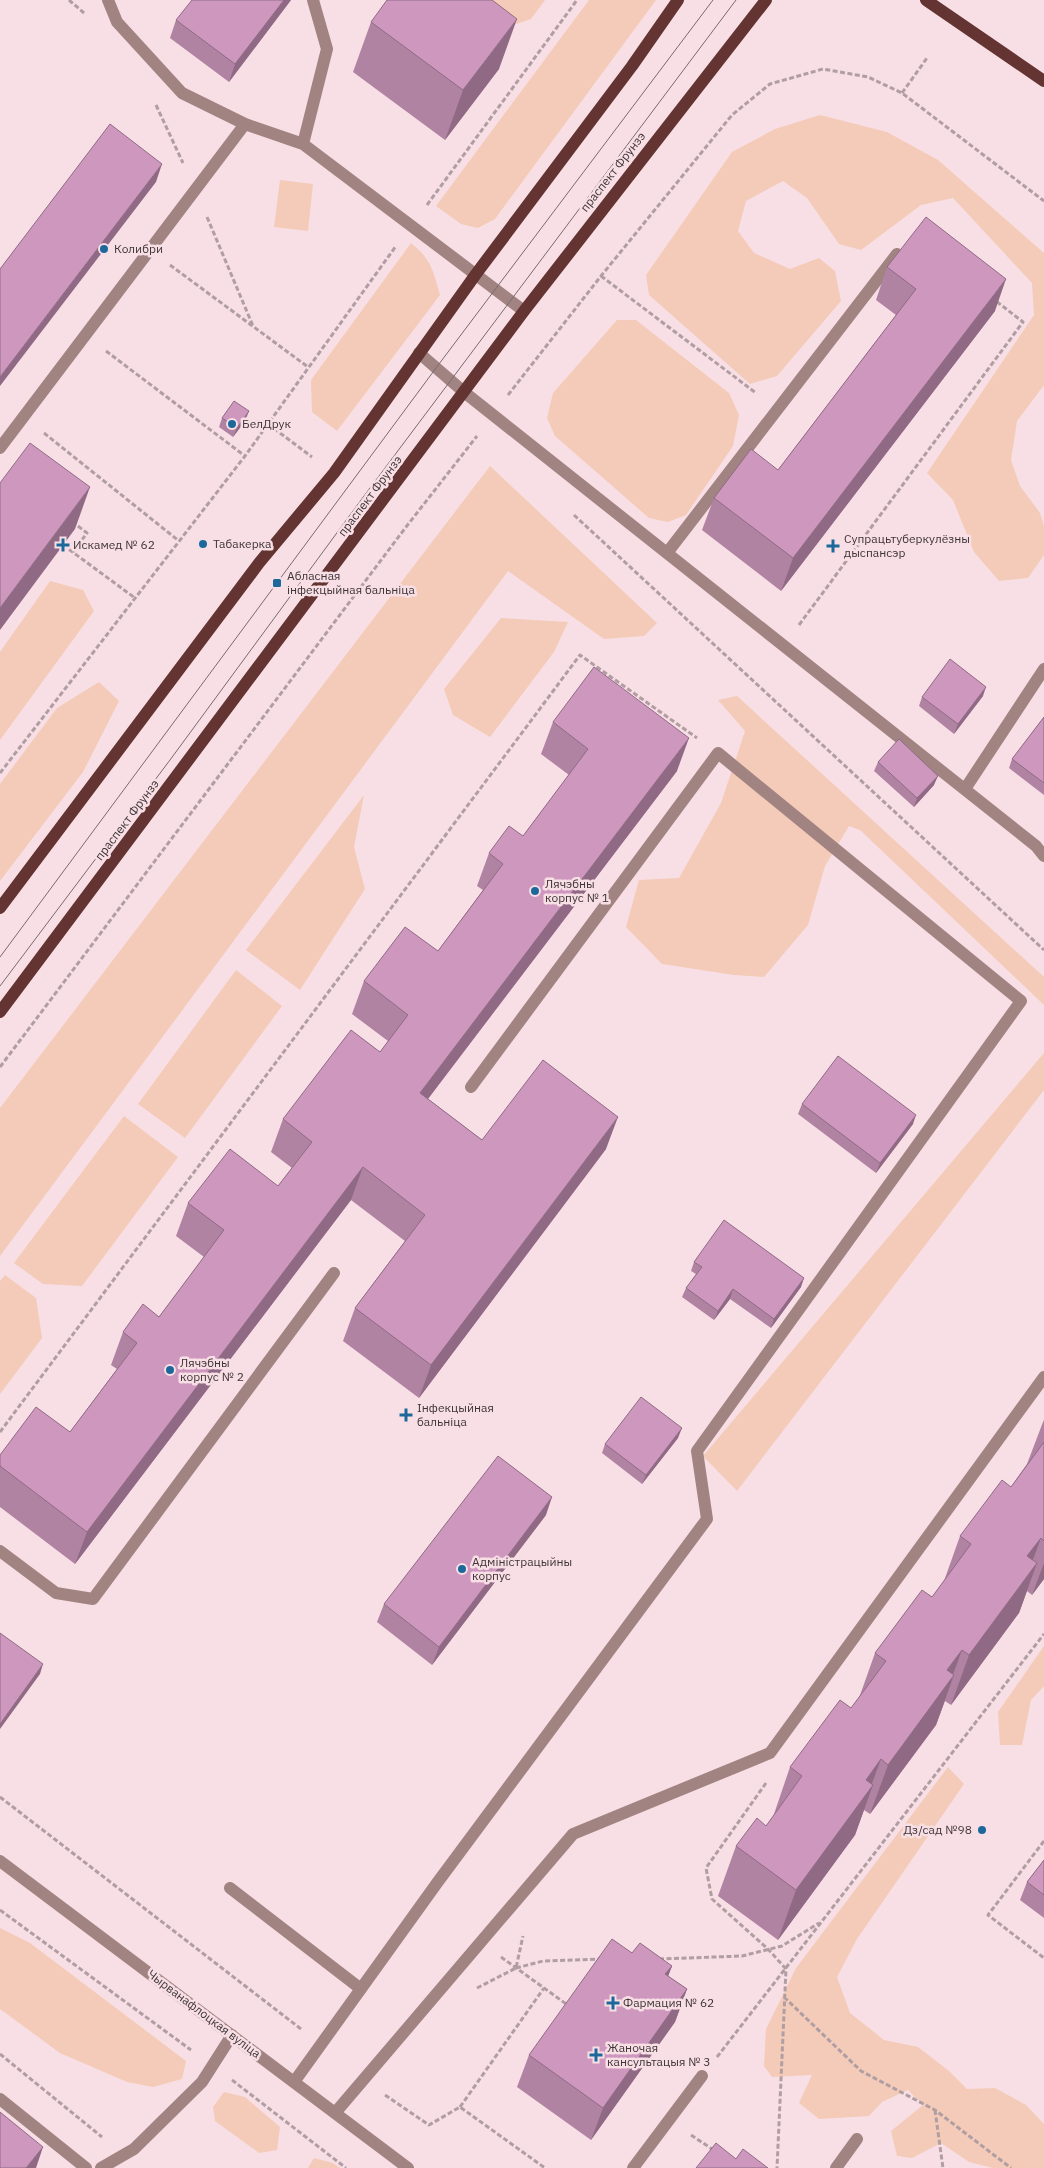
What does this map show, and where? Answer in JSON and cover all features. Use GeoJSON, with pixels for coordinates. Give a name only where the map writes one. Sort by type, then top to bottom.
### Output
{"type":"FeatureCollection","features":[{"type":"Feature","properties":{"kind":"main road"},"geometry":{"type":"LineString","coordinates":[[0,908],[259,562],[334,473],[476,274],[632,66],[678,0]]}},
{"type":"Feature","properties":{"kind":"main road","name":"праспект Фрунзэ"},"geometry":{"type":"LineString","coordinates":[[0,1012],[524,311],[766,0]]}},
{"type":"Feature","properties":{"kind":"main road"},"geometry":{"type":"LineString","coordinates":[[926,0],[1044,81]]}},
{"type":"Feature","properties":{"kind":"street"},"geometry":{"type":"LineString","coordinates":[[108,0],[117,22],[182,93],[245,124],[302,144],[524,311]]}},
{"type":"Feature","properties":{"kind":"street"},"geometry":{"type":"LineString","coordinates":[[302,144],[327,49],[313,0]]}},
{"type":"Feature","properties":{"kind":"street"},"geometry":{"type":"LineString","coordinates":[[0,448],[245,124]]}},
{"type":"Feature","properties":{"kind":"street"},"geometry":{"type":"LineString","coordinates":[[667,553],[908,240]]}},
{"type":"Feature","properties":{"kind":"street"},"geometry":{"type":"LineString","coordinates":[[419,353],[464,392],[965,790],[1040,844],[1044,856]]}},
{"type":"Feature","properties":{"kind":"street"},"geometry":{"type":"LineString","coordinates":[[965,790],[1044,669]]}},
{"type":"Feature","properties":{"kind":"street"},"geometry":{"type":"LineString","coordinates":[[294,2082],[443,1875],[707,1518],[697,1451],[1020,1001],[718,753],[471,1087]]}},
{"type":"Feature","properties":{"kind":"street"},"geometry":{"type":"LineString","coordinates":[[0,1551],[56,1593],[93,1599],[334,1273]]}},
{"type":"Feature","properties":{"kind":"street"},"geometry":{"type":"LineString","coordinates":[[335,2113],[573,1834],[770,1753],[1044,1376]]}},
{"type":"Feature","properties":{"kind":"street","name":"Чырванафлоцкая вуліца"},"geometry":{"type":"LineString","coordinates":[[0,1861],[408,2168]]}},
{"type":"Feature","properties":{"kind":"street"},"geometry":{"type":"LineString","coordinates":[[230,1888],[361,1989]]}},
{"type":"Feature","properties":{"kind":"street"},"geometry":{"type":"LineString","coordinates":[[101,2168],[134,2149],[202,2082],[232,2035]]}},
{"type":"Feature","properties":{"kind":"street"},"geometry":{"type":"LineString","coordinates":[[633,2168],[702,2076]]}},
{"type":"Feature","properties":{"kind":"street"},"geometry":{"type":"LineString","coordinates":[[0,2099],[86,2168]]}},
{"type":"Feature","properties":{"kind":"street"},"geometry":{"type":"LineString","coordinates":[[836,2168],[857,2139]]}},
{"type":"Feature","properties":{"kind":"path"},"geometry":{"type":"LineString","coordinates":[[0,773],[245,456],[577,0]]}},
{"type":"Feature","properties":{"kind":"path"},"geometry":{"type":"LineString","coordinates":[[902,93],[927,58]]}},
{"type":"Feature","properties":{"kind":"path"},"geometry":{"type":"LineString","coordinates":[[0,1067],[406,527],[601,276],[732,115],[770,84],[823,69],[868,78],[902,93],[1044,201]]}},
{"type":"Feature","properties":{"kind":"path"},"geometry":{"type":"LineString","coordinates":[[150,250],[308,367]]}},
{"type":"Feature","properties":{"kind":"path"},"geometry":{"type":"LineString","coordinates":[[601,276],[778,410]]}},
{"type":"Feature","properties":{"kind":"path"},"geometry":{"type":"LineString","coordinates":[[783,646],[1023,322],[994,299]]}},
{"type":"Feature","properties":{"kind":"path"},"geometry":{"type":"LineString","coordinates":[[85,335],[245,456]]}},
{"type":"Feature","properties":{"kind":"path"},"geometry":{"type":"LineString","coordinates":[[24,417],[180,541]]}},
{"type":"Feature","properties":{"kind":"path"},"geometry":{"type":"LineString","coordinates":[[268,424],[312,456]]}},
{"type":"Feature","properties":{"kind":"path"},"geometry":{"type":"LineString","coordinates":[[569,511],[1044,950]]}},
{"type":"Feature","properties":{"kind":"path"},"geometry":{"type":"LineString","coordinates":[[71,521],[86,533],[73,552]]}},
{"type":"Feature","properties":{"kind":"path"},"geometry":{"type":"LineString","coordinates":[[63,544],[135,598]]}},
{"type":"Feature","properties":{"kind":"path"},"geometry":{"type":"LineString","coordinates":[[0,1432],[580,655],[718,753]]}},
{"type":"Feature","properties":{"kind":"path"},"geometry":{"type":"LineString","coordinates":[[702,2076],[1044,1634]]}},
{"type":"Feature","properties":{"kind":"path"},"geometry":{"type":"LineString","coordinates":[[768,1781],[706,1868],[712,1899],[768,1949],[786,1969],[777,2168]]}},
{"type":"Feature","properties":{"kind":"path"},"geometry":{"type":"LineString","coordinates":[[0,1798],[320,2044]]}},
{"type":"Feature","properties":{"kind":"path"},"geometry":{"type":"LineString","coordinates":[[1044,1841],[988,1915],[1044,1958]]}},
{"type":"Feature","properties":{"kind":"path"},"geometry":{"type":"LineString","coordinates":[[0,1910],[213,2066],[346,2168]]}},
{"type":"Feature","properties":{"kind":"path"},"geometry":{"type":"LineString","coordinates":[[657,1959],[742,1956],[782,1946],[822,1921]]}},
{"type":"Feature","properties":{"kind":"path"},"geometry":{"type":"LineString","coordinates":[[516,1968],[523,1933]]}},
{"type":"Feature","properties":{"kind":"path"},"geometry":{"type":"LineString","coordinates":[[500,1956],[574,2009]]}},
{"type":"Feature","properties":{"kind":"path"},"geometry":{"type":"LineString","coordinates":[[473,1990],[516,1968],[543,1961],[590,1958],[609,1959]]}},
{"type":"Feature","properties":{"kind":"path"},"geometry":{"type":"LineString","coordinates":[[394,2102],[429,2125],[460,2107],[544,1988]]}},
{"type":"Feature","properties":{"kind":"path"},"geometry":{"type":"LineString","coordinates":[[784,1997],[861,2071],[936,2110],[1011,2168]]}},
{"type":"Feature","properties":{"kind":"path"},"geometry":{"type":"LineString","coordinates":[[0,2054],[124,2155]]}},
{"type":"Feature","properties":{"kind":"path"},"geometry":{"type":"LineString","coordinates":[[460,2107],[545,2168]]}},
{"type":"Feature","properties":{"kind":"path"},"geometry":{"type":"LineString","coordinates":[[936,2110],[943,2168]]}},
{"type":"Feature","properties":{"kind":"path"},"geometry":{"type":"LineString","coordinates":[[704,2143],[718,2153]]}},
{"type":"Feature","properties":{"kind":"shaded area"},"geometry":{"type":"Polygon","coordinates":[[[476,0],[545,0],[531,19],[501,29],[476,0]]]}},
{"type":"Feature","properties":{"kind":"shaded area"},"geometry":{"type":"Polygon","coordinates":[[[589,0],[656,0],[495,219],[478,228],[461,224],[436,206],[589,0]]]}},
{"type":"Feature","properties":{"kind":"shaded area"},"geometry":{"type":"Polygon","coordinates":[[[820,115],[887,132],[938,160],[1044,253],[1044,385],[1017,421],[1011,460],[1020,486],[1040,513],[1044,526],[1044,555],[1028,578],[999,581],[974,552],[953,500],[927,473],[1034,315],[1032,283],[953,198],[921,205],[861,250],[839,244],[807,198],[783,181],[746,201],[738,231],[754,253],[790,269],[819,258],[835,271],[841,301],[777,376],[750,384],[649,295],[646,275],[732,152],[775,129],[820,115]]]}},
{"type":"Feature","properties":{"kind":"shaded area"},"geometry":{"type":"Polygon","coordinates":[[[280,180],[313,184],[308,231],[274,227],[280,180]]]}},
{"type":"Feature","properties":{"kind":"shaded area"},"geometry":{"type":"Polygon","coordinates":[[[411,243],[427,260],[440,295],[337,431],[312,412],[311,380],[411,243]]]}},
{"type":"Feature","properties":{"kind":"shaded area"},"geometry":{"type":"Polygon","coordinates":[[[617,320],[636,320],[729,393],[739,415],[733,446],[686,515],[668,522],[649,518],[555,436],[547,418],[553,393],[617,320]]]}},
{"type":"Feature","properties":{"kind":"shaded area"},"geometry":{"type":"Polygon","coordinates":[[[490,466],[657,623],[644,636],[604,639],[508,571],[0,1256],[0,1108],[490,466]]]}},
{"type":"Feature","properties":{"kind":"shaded area"},"geometry":{"type":"Polygon","coordinates":[[[50,581],[83,590],[94,611],[0,740],[0,652],[50,581]]]}},
{"type":"Feature","properties":{"kind":"shaded area"},"geometry":{"type":"Polygon","coordinates":[[[501,618],[568,622],[554,652],[490,737],[453,715],[444,689],[501,618]]]}},
{"type":"Feature","properties":{"kind":"shaded area"},"geometry":{"type":"Polygon","coordinates":[[[99,682],[119,701],[83,772],[0,881],[0,784],[57,708],[99,682]]]}},
{"type":"Feature","properties":{"kind":"shaded area"},"geometry":{"type":"Polygon","coordinates":[[[737,696],[1044,977],[1044,1005],[860,830],[849,826],[825,866],[808,925],[764,977],[734,975],[662,964],[626,927],[639,880],[679,878],[721,803],[745,731],[718,700],[737,696]]]}},
{"type":"Feature","properties":{"kind":"shaded area"},"geometry":{"type":"Polygon","coordinates":[[[364,795],[354,847],[365,889],[300,990],[246,950],[364,795]]]}},
{"type":"Feature","properties":{"kind":"shaded area"},"geometry":{"type":"Polygon","coordinates":[[[236,970],[282,1006],[185,1138],[138,1104],[236,970]]]}},
{"type":"Feature","properties":{"kind":"shaded area"},"geometry":{"type":"Polygon","coordinates":[[[1044,1053],[1044,1090],[737,1491],[703,1456],[1044,1053]]]}},
{"type":"Feature","properties":{"kind":"shaded area"},"geometry":{"type":"Polygon","coordinates":[[[124,1116],[178,1157],[82,1286],[43,1284],[14,1263],[124,1116]]]}},
{"type":"Feature","properties":{"kind":"shaded area"},"geometry":{"type":"Polygon","coordinates":[[[5,1275],[36,1298],[42,1338],[0,1394],[0,1281],[5,1275]]]}},
{"type":"Feature","properties":{"kind":"shaded area"},"geometry":{"type":"Polygon","coordinates":[[[1044,1646],[1044,1686],[1031,1700],[1022,1745],[1000,1745],[998,1712],[1044,1646]]]}},
{"type":"Feature","properties":{"kind":"shaded area"},"geometry":{"type":"Polygon","coordinates":[[[948,1767],[964,1784],[857,1939],[837,1977],[850,2013],[884,2040],[918,2047],[949,2071],[967,2089],[995,2088],[1026,2105],[1044,2124],[1044,2168],[993,2168],[969,2162],[941,2143],[912,2158],[897,2156],[891,2131],[923,2105],[908,2090],[882,2102],[869,2116],[819,2119],[799,2103],[812,2075],[772,2077],[764,2066],[766,2029],[796,1968],[948,1767]]]}},
{"type":"Feature","properties":{"kind":"shaded area"},"geometry":{"type":"Polygon","coordinates":[[[0,1928],[30,1943],[186,2061],[182,2079],[153,2087],[127,2082],[60,2053],[0,2009],[0,1928]]]}},
{"type":"Feature","properties":{"kind":"shaded area"},"geometry":{"type":"Polygon","coordinates":[[[224,2092],[245,2097],[280,2127],[277,2150],[259,2153],[215,2121],[213,2107],[224,2092]]]}},
{"type":"Feature","properties":{"kind":"shaded area"},"geometry":{"type":"Polygon","coordinates":[[[314,2158],[333,2163],[340,2168],[308,2168],[314,2158]]]}},
{"type":"Feature","properties":{"kind":"building"},"geometry":{"type":"Polygon","coordinates":[[[192,0],[284,0],[235,64],[176,20],[192,0]]]}},
{"type":"Feature","properties":{"kind":"building"},"geometry":{"type":"Polygon","coordinates":[[[387,0],[492,0],[517,19],[463,90],[371,22],[387,0]]]}},
{"type":"Feature","properties":{"kind":"building"},"geometry":{"type":"Polygon","coordinates":[[[110,124],[162,164],[0,377],[0,269],[110,124]]]}},
{"type":"Feature","properties":{"kind":"building"},"geometry":{"type":"Polygon","coordinates":[[[926,217],[1006,279],[793,558],[714,498],[751,449],[778,470],[916,289],[887,267],[926,217]]]}},
{"type":"Feature","properties":{"kind":"building"},"geometry":{"type":"Polygon","coordinates":[[[234,401],[249,411],[237,428],[222,418],[234,401]]]}},
{"type":"Feature","properties":{"kind":"building"},"geometry":{"type":"Polygon","coordinates":[[[30,443],[90,487],[0,608],[0,483],[30,443]]]}},
{"type":"Feature","properties":{"kind":"building"},"geometry":{"type":"Polygon","coordinates":[[[950,659],[986,687],[958,724],[922,697],[950,659]]]}},
{"type":"Feature","properties":{"kind":"building"},"geometry":{"type":"Polygon","coordinates":[[[594,667],[689,738],[420,1093],[482,1140],[543,1060],[618,1117],[431,1365],[355,1308],[425,1215],[363,1167],[87,1532],[0,1466],[0,1455],[36,1407],[70,1432],[137,1343],[123,1332],[143,1304],[159,1317],[224,1230],[188,1203],[230,1149],[278,1186],[312,1142],[283,1119],[351,1030],[380,1052],[408,1015],[364,981],[405,927],[438,951],[503,864],[489,853],[509,826],[523,836],[588,749],[553,722],[594,667]]]}},
{"type":"Feature","properties":{"kind":"building"},"geometry":{"type":"Polygon","coordinates":[[[1044,717],[1044,783],[1012,759],[1044,717]]]}},
{"type":"Feature","properties":{"kind":"building"},"geometry":{"type":"Polygon","coordinates":[[[899,739],[938,776],[917,798],[878,762],[899,739]]]}},
{"type":"Feature","properties":{"kind":"building"},"geometry":{"type":"Polygon","coordinates":[[[838,1056],[916,1115],[880,1163],[802,1104],[838,1056]]]}},
{"type":"Feature","properties":{"kind":"building"},"geometry":{"type":"Polygon","coordinates":[[[724,1220],[804,1278],[774,1319],[733,1289],[718,1311],[686,1288],[702,1267],[694,1262],[724,1220]]]}},
{"type":"Feature","properties":{"kind":"building"},"geometry":{"type":"Polygon","coordinates":[[[641,1397],[682,1428],[646,1475],[605,1444],[641,1397]]]}},
{"type":"Feature","properties":{"kind":"building"},"geometry":{"type":"Polygon","coordinates":[[[1044,1442],[1044,1541],[1041,1538],[1027,1556],[1037,1563],[969,1655],[962,1650],[947,1670],[954,1675],[888,1765],[881,1759],[866,1780],[873,1785],[796,1890],[736,1846],[757,1818],[766,1826],[802,1776],[790,1767],[840,1700],[851,1708],[886,1661],[875,1653],[922,1590],[932,1597],[971,1544],[960,1536],[1002,1480],[1011,1487],[1044,1442]]]}},
{"type":"Feature","properties":{"kind":"building","name":"Адміністрацыйны корпус"},"geometry":{"type":"Polygon","coordinates":[[[498,1456],[552,1497],[439,1647],[384,1604],[498,1456]]]}},
{"type":"Feature","properties":{"kind":"building"},"geometry":{"type":"Polygon","coordinates":[[[0,1633],[43,1664],[0,1724],[0,1633]]]}},
{"type":"Feature","properties":{"kind":"building"},"geometry":{"type":"Polygon","coordinates":[[[1044,1860],[1044,1895],[1027,1882],[1044,1860]]]}},
{"type":"Feature","properties":{"kind":"building","name":"Жаночая кансультацыя № 3"},"geometry":{"type":"Polygon","coordinates":[[[612,1939],[632,1953],[640,1943],[672,1966],[665,1974],[687,1989],[603,2108],[529,2055],[612,1939]]]}},
{"type":"Feature","properties":{"kind":"building"},"geometry":{"type":"Polygon","coordinates":[[[0,2112],[43,2147],[26,2168],[0,2168],[0,2112]]]}},
{"type":"Feature","properties":{"kind":"building"},"geometry":{"type":"Polygon","coordinates":[[[716,2143],[736,2159],[743,2149],[768,2168],[696,2168],[716,2143]]]}},
{"type":"Feature","properties":{"kind":"tram line"},"geometry":{"type":"LineString","coordinates":[[0,957],[436,368],[713,0]]}},
{"type":"Feature","properties":{"kind":"tram line"},"geometry":{"type":"LineString","coordinates":[[0,986],[736,0]]}},
{"type":"Feature","properties":{"kind":"place","name":"Колибри"},"geometry":{"type":"Point","coordinates":[104,249]}},
{"type":"Feature","properties":{"kind":"place","name":"БелДрук"},"geometry":{"type":"Point","coordinates":[232,424]}},
{"type":"Feature","properties":{"kind":"place","name":"Табакерка"},"geometry":{"type":"Point","coordinates":[203,544]}},
{"type":"Feature","properties":{"kind":"place","name":"Искамед № 62"},"geometry":{"type":"Point","coordinates":[63,545]}},
{"type":"Feature","properties":{"kind":"place","name":"Супрацьтуберкулёзны дыспансэр"},"geometry":{"type":"Point","coordinates":[833,546]}},
{"type":"Feature","properties":{"kind":"place","name":"Абласная інфекцыйная бальніца"},"geometry":{"type":"Point","coordinates":[277,583]}},
{"type":"Feature","properties":{"kind":"place","name":"Лячэбны корпус № 1"},"geometry":{"type":"Point","coordinates":[535,891]}},
{"type":"Feature","properties":{"kind":"place","name":"Лячэбны корпус № 2"},"geometry":{"type":"Point","coordinates":[170,1370]}},
{"type":"Feature","properties":{"kind":"place","name":"Інфекцыйная бальніца"},"geometry":{"type":"Point","coordinates":[406,1415]}},
{"type":"Feature","properties":{"kind":"place","name":"Адміністрацыйны корпус"},"geometry":{"type":"Point","coordinates":[462,1569]}},
{"type":"Feature","properties":{"kind":"place","name":"Дз/сад №98"},"geometry":{"type":"Point","coordinates":[982,1830]}},
{"type":"Feature","properties":{"kind":"place","name":"Фармация № 62"},"geometry":{"type":"Point","coordinates":[613,2003]}},
{"type":"Feature","properties":{"kind":"place","name":"Жаночая кансультацыя № 3"},"geometry":{"type":"Point","coordinates":[596,2055]}}]}
